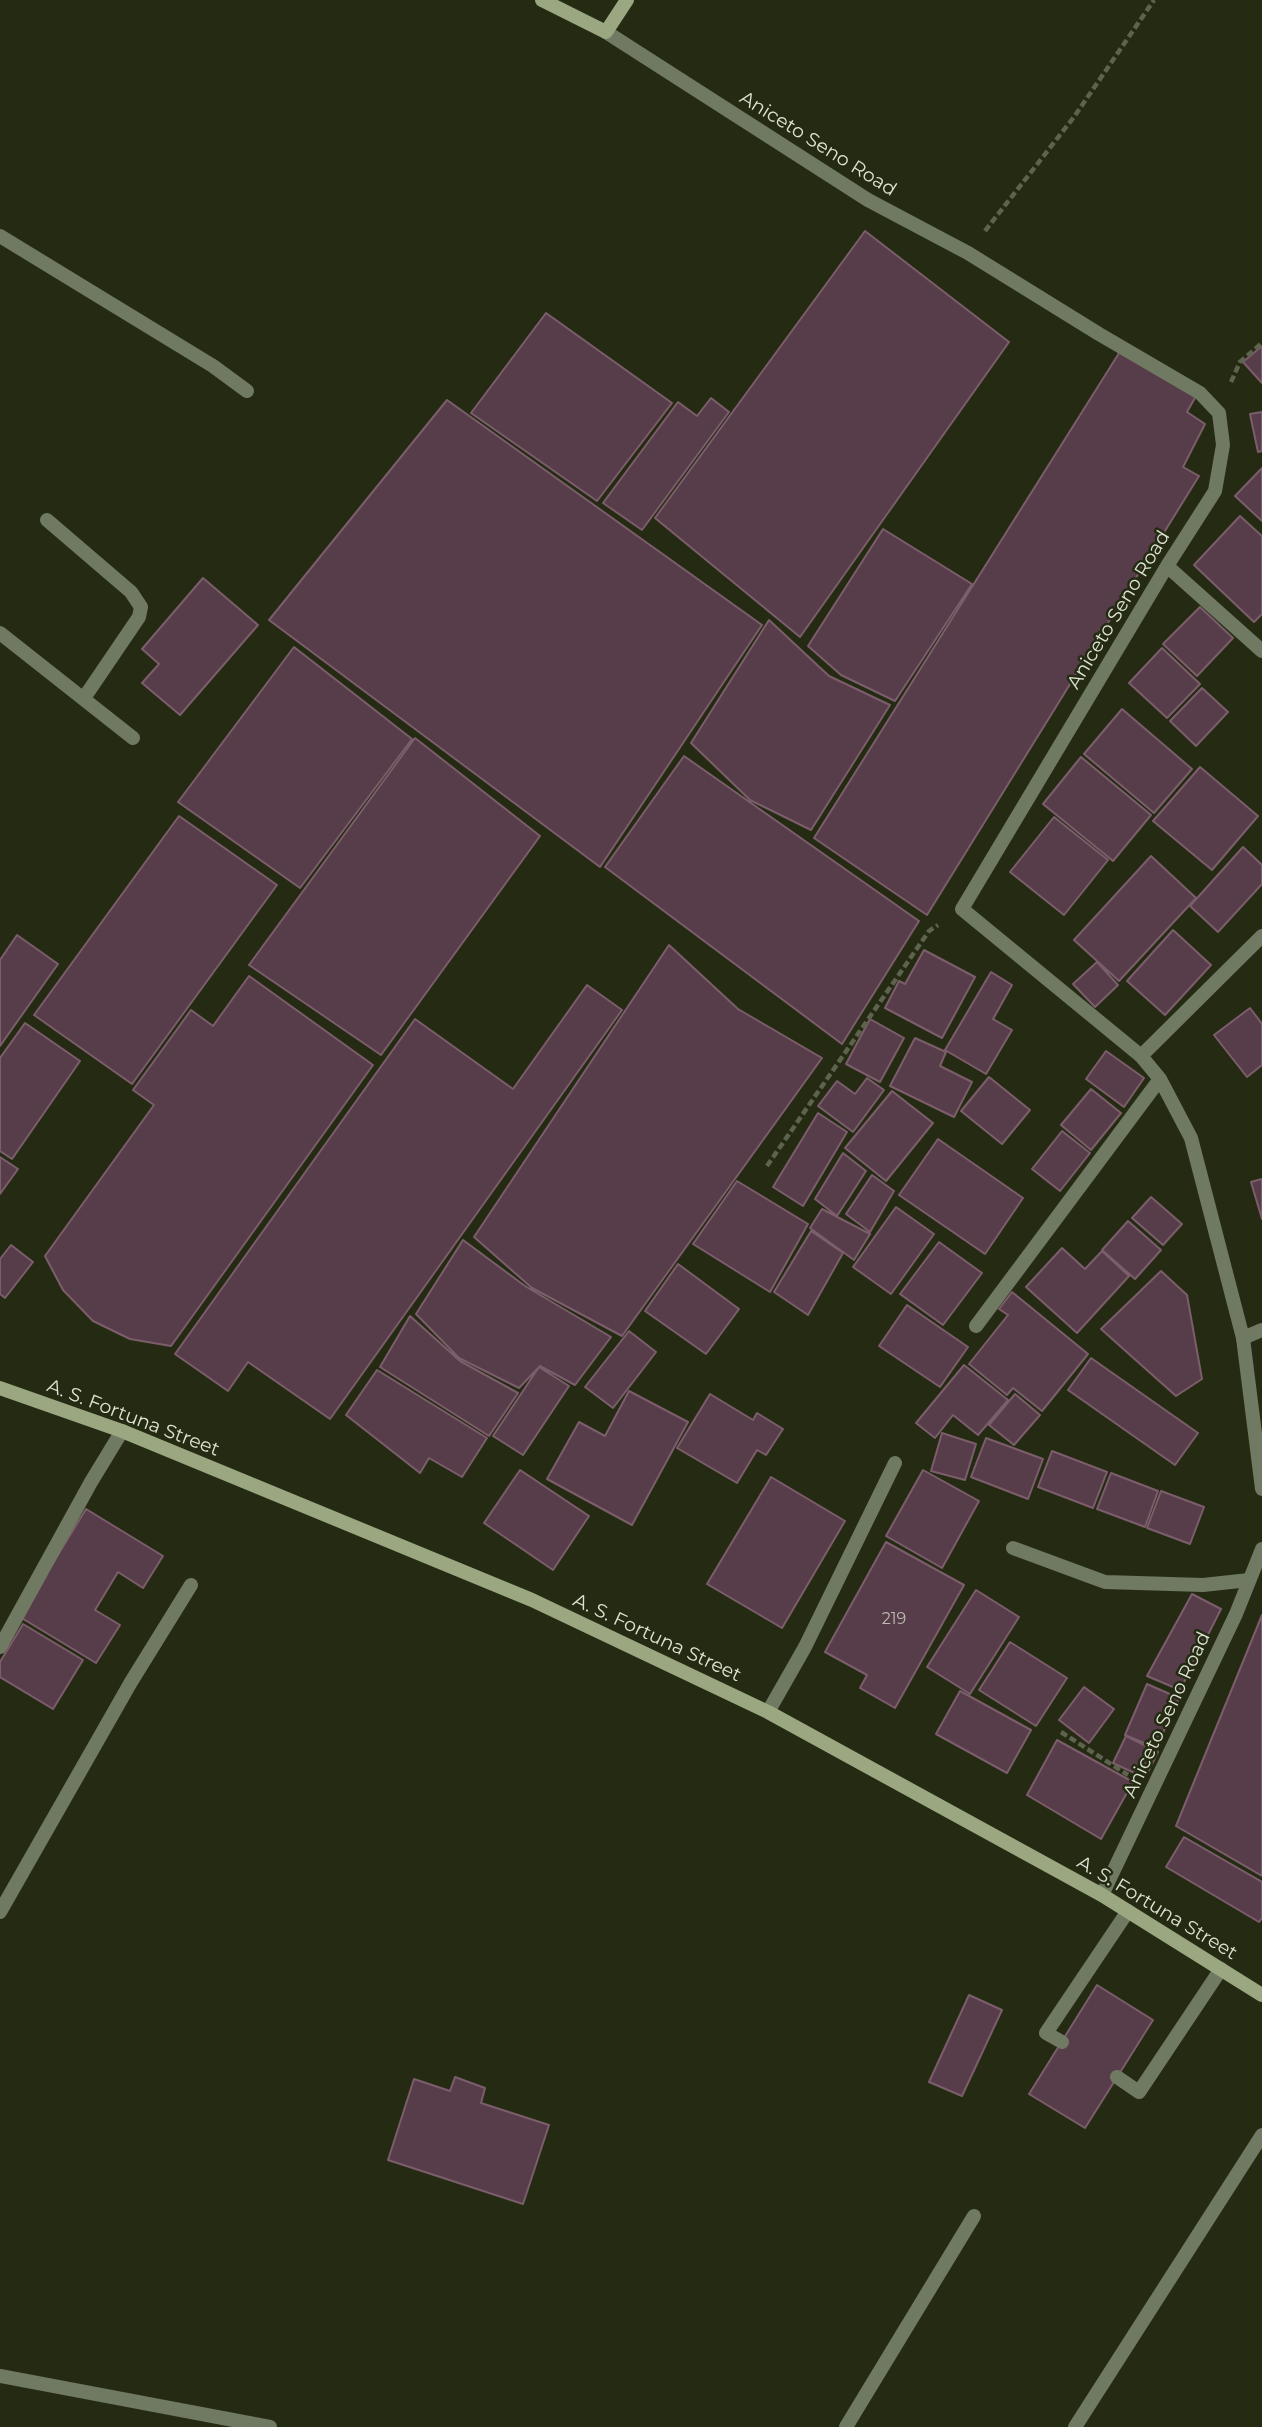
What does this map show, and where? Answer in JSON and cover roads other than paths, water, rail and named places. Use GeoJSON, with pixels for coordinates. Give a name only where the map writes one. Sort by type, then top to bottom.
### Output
{"type":"FeatureCollection","features":[{"type":"Feature","properties":{"kind":"main road","name":"Aniceto Seno Road"},"geometry":{"type":"LineString","coordinates":[[542,0],[606,32]]}},
{"type":"Feature","properties":{"kind":"main road"},"geometry":{"type":"LineString","coordinates":[[606,32],[627,0]]}},
{"type":"Feature","properties":{"kind":"main road","name":"A. S. Fortuna Street"},"geometry":{"type":"LineString","coordinates":[[0,1388],[122,1431],[532,1600],[768,1712],[1102,1895],[1262,1995]]}},
{"type":"Feature","properties":{"kind":"street","name":"Aniceto Seno Road"},"geometry":{"type":"LineString","coordinates":[[606,32],[868,200],[968,253],[1200,393],[1219,413],[1223,445],[1215,491],[1167,566],[962,909],[1141,1056]]}},
{"type":"Feature","properties":{"kind":"street"},"geometry":{"type":"LineString","coordinates":[[0,236],[213,366],[247,391]]}},
{"type":"Feature","properties":{"kind":"street"},"geometry":{"type":"LineString","coordinates":[[47,520],[131,592],[141,607],[139,617],[84,698]]}},
{"type":"Feature","properties":{"kind":"street"},"geometry":{"type":"LineString","coordinates":[[1167,566],[1262,651]]}},
{"type":"Feature","properties":{"kind":"street"},"geometry":{"type":"LineString","coordinates":[[0,633],[133,738]]}},
{"type":"Feature","properties":{"kind":"street"},"geometry":{"type":"LineString","coordinates":[[1262,936],[1141,1056],[1160,1079],[1191,1138],[1243,1338],[1262,1489]]}},
{"type":"Feature","properties":{"kind":"street"},"geometry":{"type":"LineString","coordinates":[[976,1326],[1160,1079]]}},
{"type":"Feature","properties":{"kind":"street"},"geometry":{"type":"LineString","coordinates":[[1243,1338],[1262,1330]]}},
{"type":"Feature","properties":{"kind":"street"},"geometry":{"type":"LineString","coordinates":[[0,1647],[122,1431]]}},
{"type":"Feature","properties":{"kind":"street"},"geometry":{"type":"LineString","coordinates":[[768,1712],[805,1647],[895,1462]]}},
{"type":"Feature","properties":{"kind":"street"},"geometry":{"type":"LineString","coordinates":[[1013,1548],[1105,1582],[1203,1585],[1250,1580]]}},
{"type":"Feature","properties":{"kind":"street","name":"Aniceto Seno Road"},"geometry":{"type":"LineString","coordinates":[[1102,1895],[1250,1580],[1262,1549]]}},
{"type":"Feature","properties":{"kind":"street"},"geometry":{"type":"LineString","coordinates":[[0,1912],[131,1682],[191,1585]]}},
{"type":"Feature","properties":{"kind":"street"},"geometry":{"type":"LineString","coordinates":[[1062,2042],[1046,2033],[1128,1911]]}},
{"type":"Feature","properties":{"kind":"street"},"geometry":{"type":"LineString","coordinates":[[1117,2077],[1139,2092],[1221,1969]]}},
{"type":"Feature","properties":{"kind":"street"},"geometry":{"type":"LineString","coordinates":[[1075,2427],[1262,2135]]}},
{"type":"Feature","properties":{"kind":"street"},"geometry":{"type":"LineString","coordinates":[[846,2427],[974,2216]]}},
{"type":"Feature","properties":{"kind":"street"},"geometry":{"type":"LineString","coordinates":[[0,2376],[270,2427]]}}]}
